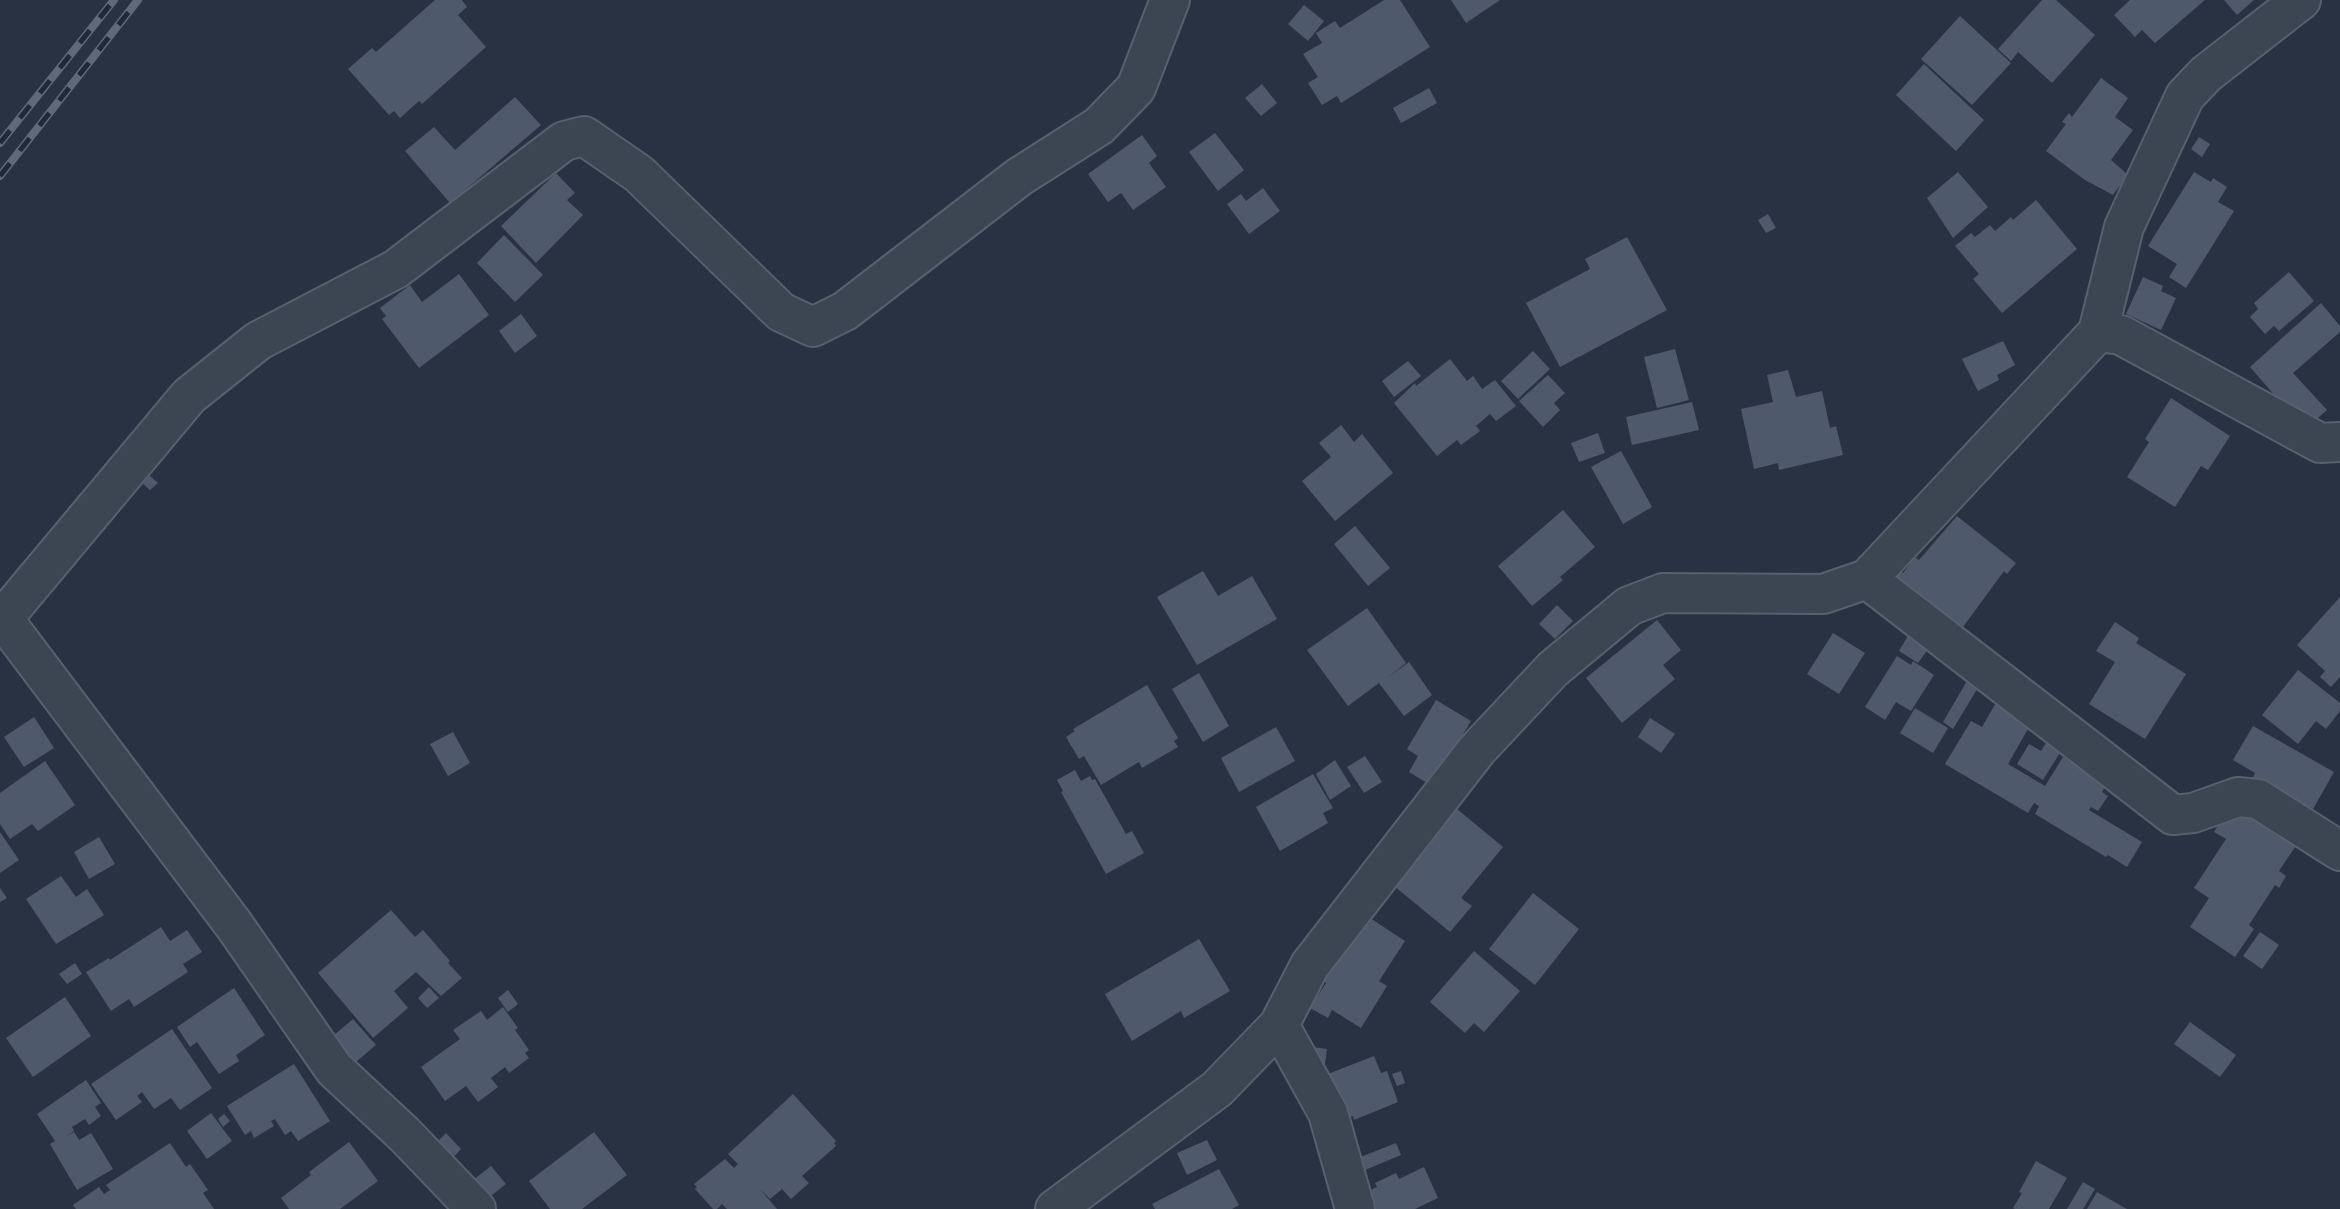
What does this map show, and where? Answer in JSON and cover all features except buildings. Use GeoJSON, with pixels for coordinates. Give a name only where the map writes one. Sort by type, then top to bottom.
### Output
{"type":"FeatureCollection","features":[{"type":"Feature","properties":{"kind":"street"},"geometry":{"type":"LineString","coordinates":[[476,1209],[404,1134],[334,1069],[234,925],[1,618],[190,396],[258,341],[396,269],[564,141],[584,136],[639,174],[780,312],[813,327],[845,311],[1019,177],[1099,126],[1136,88],[1170,0]]}},
{"type":"Feature","properties":{"kind":"street"},"geometry":{"type":"LineString","coordinates":[[1055,1209],[1217,1089],[1279,1026],[1310,965],[1477,750],[1553,669],[1629,606],[1663,593],[1823,594],[1867,579],[2098,332],[2124,227],[2185,96],[2206,74],[2301,0]]}},
{"type":"Feature","properties":{"kind":"street"},"geometry":{"type":"LineString","coordinates":[[2098,332],[2121,335],[2320,443],[2340,442]]}},
{"type":"Feature","properties":{"kind":"street"},"geometry":{"type":"LineString","coordinates":[[1867,579],[2173,815],[2193,813],[2238,797],[2259,799],[2340,851]]}},
{"type":"Feature","properties":{"kind":"street"},"geometry":{"type":"LineString","coordinates":[[1279,1026],[1328,1113],[1355,1209]]}},
{"type":"Feature","properties":{"kind":"railway"},"geometry":{"type":"LineString","coordinates":[[0,143],[114,0]]}},
{"type":"Feature","properties":{"kind":"railway"},"geometry":{"type":"LineString","coordinates":[[0,176],[138,0]]}}]}
